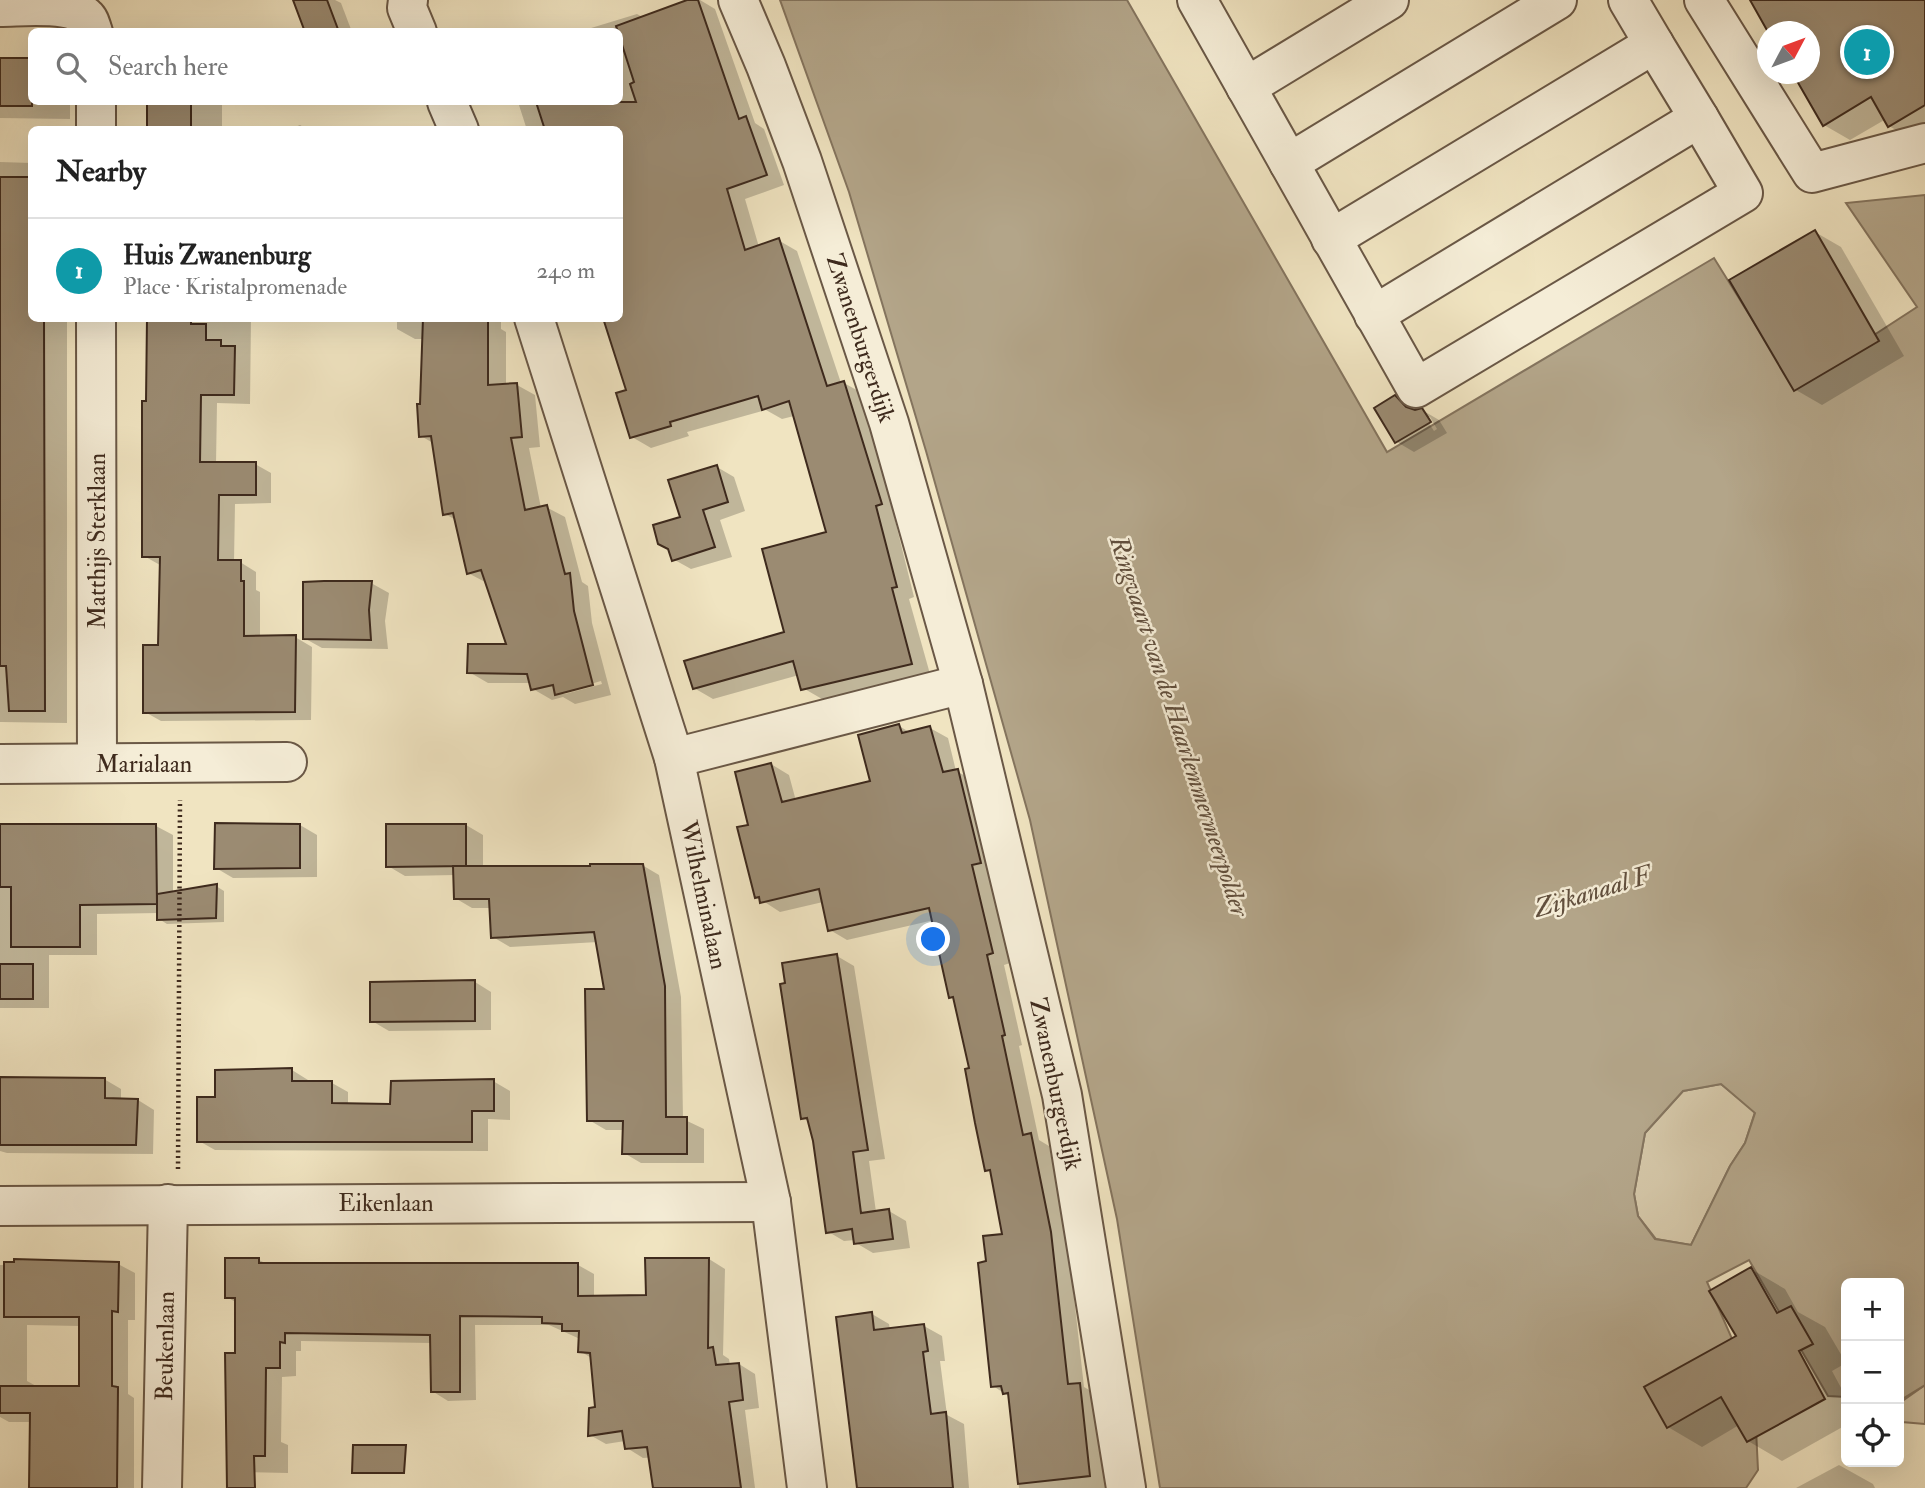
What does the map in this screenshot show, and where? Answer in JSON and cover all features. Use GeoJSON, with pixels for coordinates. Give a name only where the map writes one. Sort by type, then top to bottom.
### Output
{"type":"FeatureCollection","features":[{"type":"Feature","properties":{"kind":"street"},"geometry":{"type":"LineString","coordinates":[[408,0],[407,8],[415,28]]}},
{"type":"Feature","properties":{"kind":"street","name":"Zwanenburgerdijk"},"geometry":{"type":"LineString","coordinates":[[738,0],[802,161],[889,423],[963,684],[1062,1095],[1126,1488]]}},
{"type":"Feature","properties":{"kind":"street"},"geometry":{"type":"LineString","coordinates":[[1246,87],[1389,0]]}},
{"type":"Feature","properties":{"kind":"street"},"geometry":{"type":"LineString","coordinates":[[1289,163],[1557,0]]}},
{"type":"Feature","properties":{"kind":"street"},"geometry":{"type":"LineString","coordinates":[[1209,5],[1246,87],[1416,388],[1743,193],[1628,0]]}},
{"type":"Feature","properties":{"kind":"street"},"geometry":{"type":"LineString","coordinates":[[1704,0],[1812,173],[1925,143]]}},
{"type":"Feature","properties":{"kind":"street"},"geometry":{"type":"LineString","coordinates":[[0,6],[74,9],[90,25]]}},
{"type":"Feature","properties":{"kind":"street"},"geometry":{"type":"LineString","coordinates":[[1331,239],[1654,44]]}},
{"type":"Feature","properties":{"kind":"street"},"geometry":{"type":"LineString","coordinates":[[96,105],[96,126]]}},
{"type":"Feature","properties":{"kind":"street"},"geometry":{"type":"LineString","coordinates":[[448,105],[457,126]]}},
{"type":"Feature","properties":{"kind":"street"},"geometry":{"type":"LineString","coordinates":[[1374,315],[1699,118]]}},
{"type":"Feature","properties":{"kind":"street","name":"Matthijs Sterklaan"},"geometry":{"type":"LineString","coordinates":[[96,322],[97,763]]}},
{"type":"Feature","properties":{"kind":"street","name":"Wilhelminalaan"},"geometry":{"type":"LineString","coordinates":[[535,322],[674,758],[771,1202],[807,1488]]}},
{"type":"Feature","properties":{"kind":"street"},"geometry":{"type":"LineString","coordinates":[[674,758],[963,684]]}},
{"type":"Feature","properties":{"kind":"street","name":"Marialaan"},"geometry":{"type":"LineString","coordinates":[[0,764],[287,762]]}},
{"type":"Feature","properties":{"kind":"street","name":"Eikenlaan"},"geometry":{"type":"LineString","coordinates":[[0,1206],[771,1202]]}},
{"type":"Feature","properties":{"kind":"street","name":"Beukenlaan"},"geometry":{"type":"LineString","coordinates":[[162,1488],[173,1204]]}},
{"type":"Feature","properties":{"kind":"path"},"geometry":{"type":"LineString","coordinates":[[173,1204],[180,764]]}},
{"type":"Feature","properties":{"kind":"shaded area"},"geometry":{"type":"Polygon","coordinates":[[[1721,1084],[1755,1112],[1745,1143],[1730,1166],[1691,1245],[1656,1239],[1638,1216],[1634,1194],[1645,1133],[1683,1091],[1721,1084]]]}},
{"type":"Feature","properties":{"kind":"shaded area"},"geometry":{"type":"Polygon","coordinates":[[[1925,1385],[1925,1424],[1904,1422],[1904,1400],[1925,1385]]]}},
{"type":"Feature","properties":{"kind":"water"},"geometry":{"type":"Polygon","coordinates":[[[780,0],[1127,0],[1387,452],[1714,258],[1794,387],[1917,307],[1846,203],[1925,195],[1925,1385],[1904,1398],[1904,1278],[1841,1278],[1841,1397],[1828,1396],[1749,1260],[1707,1282],[1762,1407],[1756,1429],[1758,1470],[1746,1488],[1160,1488],[1117,1219],[1030,820],[926,451],[849,192],[780,0]],[[1721,1084],[1683,1091],[1645,1133],[1634,1194],[1638,1216],[1655,1239],[1691,1245],[1730,1166],[1745,1143],[1755,1113],[1721,1084]]]}},
{"type":"Feature","properties":{"kind":"building"},"geometry":{"type":"Polygon","coordinates":[[[293,0],[327,0],[338,28],[304,28],[293,0]]]}},
{"type":"Feature","properties":{"kind":"building"},"geometry":{"type":"Polygon","coordinates":[[[687,0],[698,0],[739,119],[746,116],[767,175],[727,189],[745,250],[779,238],[827,386],[844,381],[882,504],[876,506],[897,587],[892,588],[912,664],[801,690],[793,661],[693,689],[684,661],[784,632],[762,549],[826,532],[789,401],[762,410],[758,396],[670,422],[671,426],[630,438],[616,393],[626,390],[604,322],[623,322],[623,126],[544,126],[537,105],[623,105],[623,102],[636,102],[630,84],[634,82],[623,48],[623,28],[616,26],[687,0]]]}},
{"type":"Feature","properties":{"kind":"building"},"geometry":{"type":"Polygon","coordinates":[[[1750,0],[1925,0],[1925,105],[1888,127],[1871,97],[1823,126],[1799,84],[1820,84],[1820,21],[1762,21],[1750,0]]]}},
{"type":"Feature","properties":{"kind":"building"},"geometry":{"type":"Polygon","coordinates":[[[0,58],[28,58],[28,105],[32,106],[0,106],[0,58]]]}},
{"type":"Feature","properties":{"kind":"building"},"geometry":{"type":"Polygon","coordinates":[[[147,105],[191,105],[191,126],[147,126],[147,105]]]}},
{"type":"Feature","properties":{"kind":"building"},"geometry":{"type":"Polygon","coordinates":[[[0,177],[28,177],[28,322],[44,322],[45,711],[9,711],[6,666],[0,666],[0,177]]]}},
{"type":"Feature","properties":{"kind":"building"},"geometry":{"type":"Polygon","coordinates":[[[1815,230],[1879,341],[1794,391],[1729,280],[1815,230]]]}},
{"type":"Feature","properties":{"kind":"building"},"geometry":{"type":"Polygon","coordinates":[[[147,322],[206,324],[206,340],[221,340],[221,346],[235,346],[234,395],[201,395],[200,462],[256,462],[256,495],[219,495],[218,560],[241,560],[241,581],[244,581],[244,636],[296,635],[295,712],[143,713],[143,645],[158,645],[160,557],[142,557],[142,401],[146,401],[147,322]]]}},
{"type":"Feature","properties":{"kind":"building"},"geometry":{"type":"Polygon","coordinates":[[[423,322],[488,322],[488,385],[517,383],[522,437],[511,438],[525,510],[547,505],[565,574],[570,573],[574,611],[593,685],[555,695],[553,685],[531,690],[527,674],[467,673],[468,644],[506,644],[481,570],[467,574],[453,513],[443,515],[431,436],[419,437],[417,404],[420,404],[423,322]]]}},
{"type":"Feature","properties":{"kind":"building"},"geometry":{"type":"Polygon","coordinates":[[[1395,395],[1406,407],[1415,410],[1422,408],[1431,422],[1395,443],[1374,408],[1395,395]]]}},
{"type":"Feature","properties":{"kind":"building"},"geometry":{"type":"Polygon","coordinates":[[[717,465],[728,502],[703,510],[715,547],[672,561],[668,549],[658,544],[653,525],[680,517],[668,480],[717,465]]]}},
{"type":"Feature","properties":{"kind":"building"},"geometry":{"type":"Polygon","coordinates":[[[372,581],[369,610],[371,640],[303,639],[303,582],[372,581]]]}},
{"type":"Feature","properties":{"kind":"building"},"geometry":{"type":"Polygon","coordinates":[[[899,724],[902,733],[930,726],[943,772],[958,769],[981,863],[972,865],[993,953],[987,955],[1005,1035],[1002,1036],[1023,1135],[1031,1133],[1051,1232],[1068,1384],[1080,1383],[1090,1476],[1018,1484],[1008,1393],[1003,1394],[1001,1386],[991,1387],[978,1263],[986,1261],[983,1236],[1002,1234],[990,1170],[985,1171],[975,1123],[965,1069],[969,1068],[953,997],[949,998],[929,908],[828,931],[819,889],[760,903],[759,897],[755,898],[737,827],[748,825],[735,772],[771,763],[782,802],[870,781],[858,735],[899,724]]]}},
{"type":"Feature","properties":{"kind":"building"},"geometry":{"type":"Polygon","coordinates":[[[215,823],[300,824],[300,868],[214,869],[215,823]]]}},
{"type":"Feature","properties":{"kind":"building"},"geometry":{"type":"Polygon","coordinates":[[[0,824],[156,824],[157,904],[80,905],[80,947],[11,947],[11,887],[0,887],[0,824]]]}},
{"type":"Feature","properties":{"kind":"building"},"geometry":{"type":"Polygon","coordinates":[[[386,824],[466,824],[466,866],[386,867],[386,824]]]}},
{"type":"Feature","properties":{"kind":"building"},"geometry":{"type":"Polygon","coordinates":[[[643,864],[665,986],[666,1117],[687,1117],[687,1154],[622,1154],[623,1121],[587,1121],[585,989],[604,989],[594,932],[491,938],[489,899],[454,899],[453,866],[643,864]]]}},
{"type":"Feature","properties":{"kind":"building"},"geometry":{"type":"Polygon","coordinates":[[[217,884],[216,918],[157,920],[157,894],[217,884]]]}},
{"type":"Feature","properties":{"kind":"building"},"geometry":{"type":"Polygon","coordinates":[[[837,954],[868,1150],[853,1152],[861,1213],[889,1209],[893,1239],[854,1244],[852,1229],[826,1233],[813,1141],[807,1118],[801,1119],[780,984],[785,983],[782,963],[837,954]]]}},
{"type":"Feature","properties":{"kind":"building"},"geometry":{"type":"Polygon","coordinates":[[[0,964],[33,964],[33,999],[0,999],[0,964]]]}},
{"type":"Feature","properties":{"kind":"building"},"geometry":{"type":"Polygon","coordinates":[[[475,980],[475,1021],[370,1022],[370,982],[475,980]]]}},
{"type":"Feature","properties":{"kind":"building"},"geometry":{"type":"Polygon","coordinates":[[[292,1068],[292,1081],[332,1081],[332,1103],[390,1104],[391,1081],[494,1079],[494,1111],[472,1111],[472,1142],[197,1142],[197,1097],[215,1097],[215,1070],[292,1068]]]}},
{"type":"Feature","properties":{"kind":"building"},"geometry":{"type":"Polygon","coordinates":[[[0,1077],[105,1078],[105,1098],[138,1099],[136,1145],[0,1145],[0,1077]]]}},
{"type":"Feature","properties":{"kind":"building"},"geometry":{"type":"Polygon","coordinates":[[[225,1258],[259,1258],[259,1263],[578,1263],[578,1296],[646,1295],[645,1258],[709,1258],[708,1348],[713,1347],[716,1365],[739,1363],[743,1400],[729,1402],[741,1488],[653,1488],[647,1447],[625,1449],[622,1431],[588,1436],[589,1408],[595,1407],[590,1353],[578,1352],[579,1331],[562,1331],[562,1324],[542,1323],[542,1317],[460,1316],[460,1392],[431,1392],[430,1335],[285,1333],[285,1343],[280,1342],[280,1368],[266,1368],[265,1456],[254,1456],[255,1488],[227,1488],[225,1353],[235,1353],[235,1298],[225,1298],[225,1258]]]}},
{"type":"Feature","properties":{"kind":"building"},"geometry":{"type":"Polygon","coordinates":[[[14,1259],[119,1262],[118,1312],[112,1311],[112,1386],[118,1387],[117,1488],[29,1488],[30,1413],[0,1413],[0,1386],[79,1386],[79,1317],[4,1317],[4,1262],[14,1262],[14,1259]]]}},
{"type":"Feature","properties":{"kind":"building"},"geometry":{"type":"Polygon","coordinates":[[[1751,1267],[1777,1313],[1791,1306],[1813,1344],[1799,1351],[1825,1399],[1747,1442],[1721,1397],[1667,1428],[1644,1387],[1736,1336],[1709,1291],[1751,1267]]]}},
{"type":"Feature","properties":{"kind":"building"},"geometry":{"type":"Polygon","coordinates":[[[872,1312],[874,1330],[924,1324],[928,1351],[923,1352],[931,1414],[946,1412],[953,1488],[857,1488],[836,1317],[872,1312]]]}},
{"type":"Feature","properties":{"kind":"building"},"geometry":{"type":"Polygon","coordinates":[[[353,1445],[406,1445],[404,1473],[352,1473],[353,1445]]]}},
{"type":"Feature","properties":{"kind":"place","name":"Huis Zwanenburg"},"geometry":{"type":"Point","coordinates":[1867,52]}},
{"type":"Feature","properties":{"kind":"water label","name":"Ringvaart van de Haarlemmermeerpolder"},"geometry":{"type":"Point","coordinates":[1180,726]}},
{"type":"Feature","properties":{"kind":"water label","name":"Zijkanaal F"},"geometry":{"type":"Point","coordinates":[1592,891]}}]}
